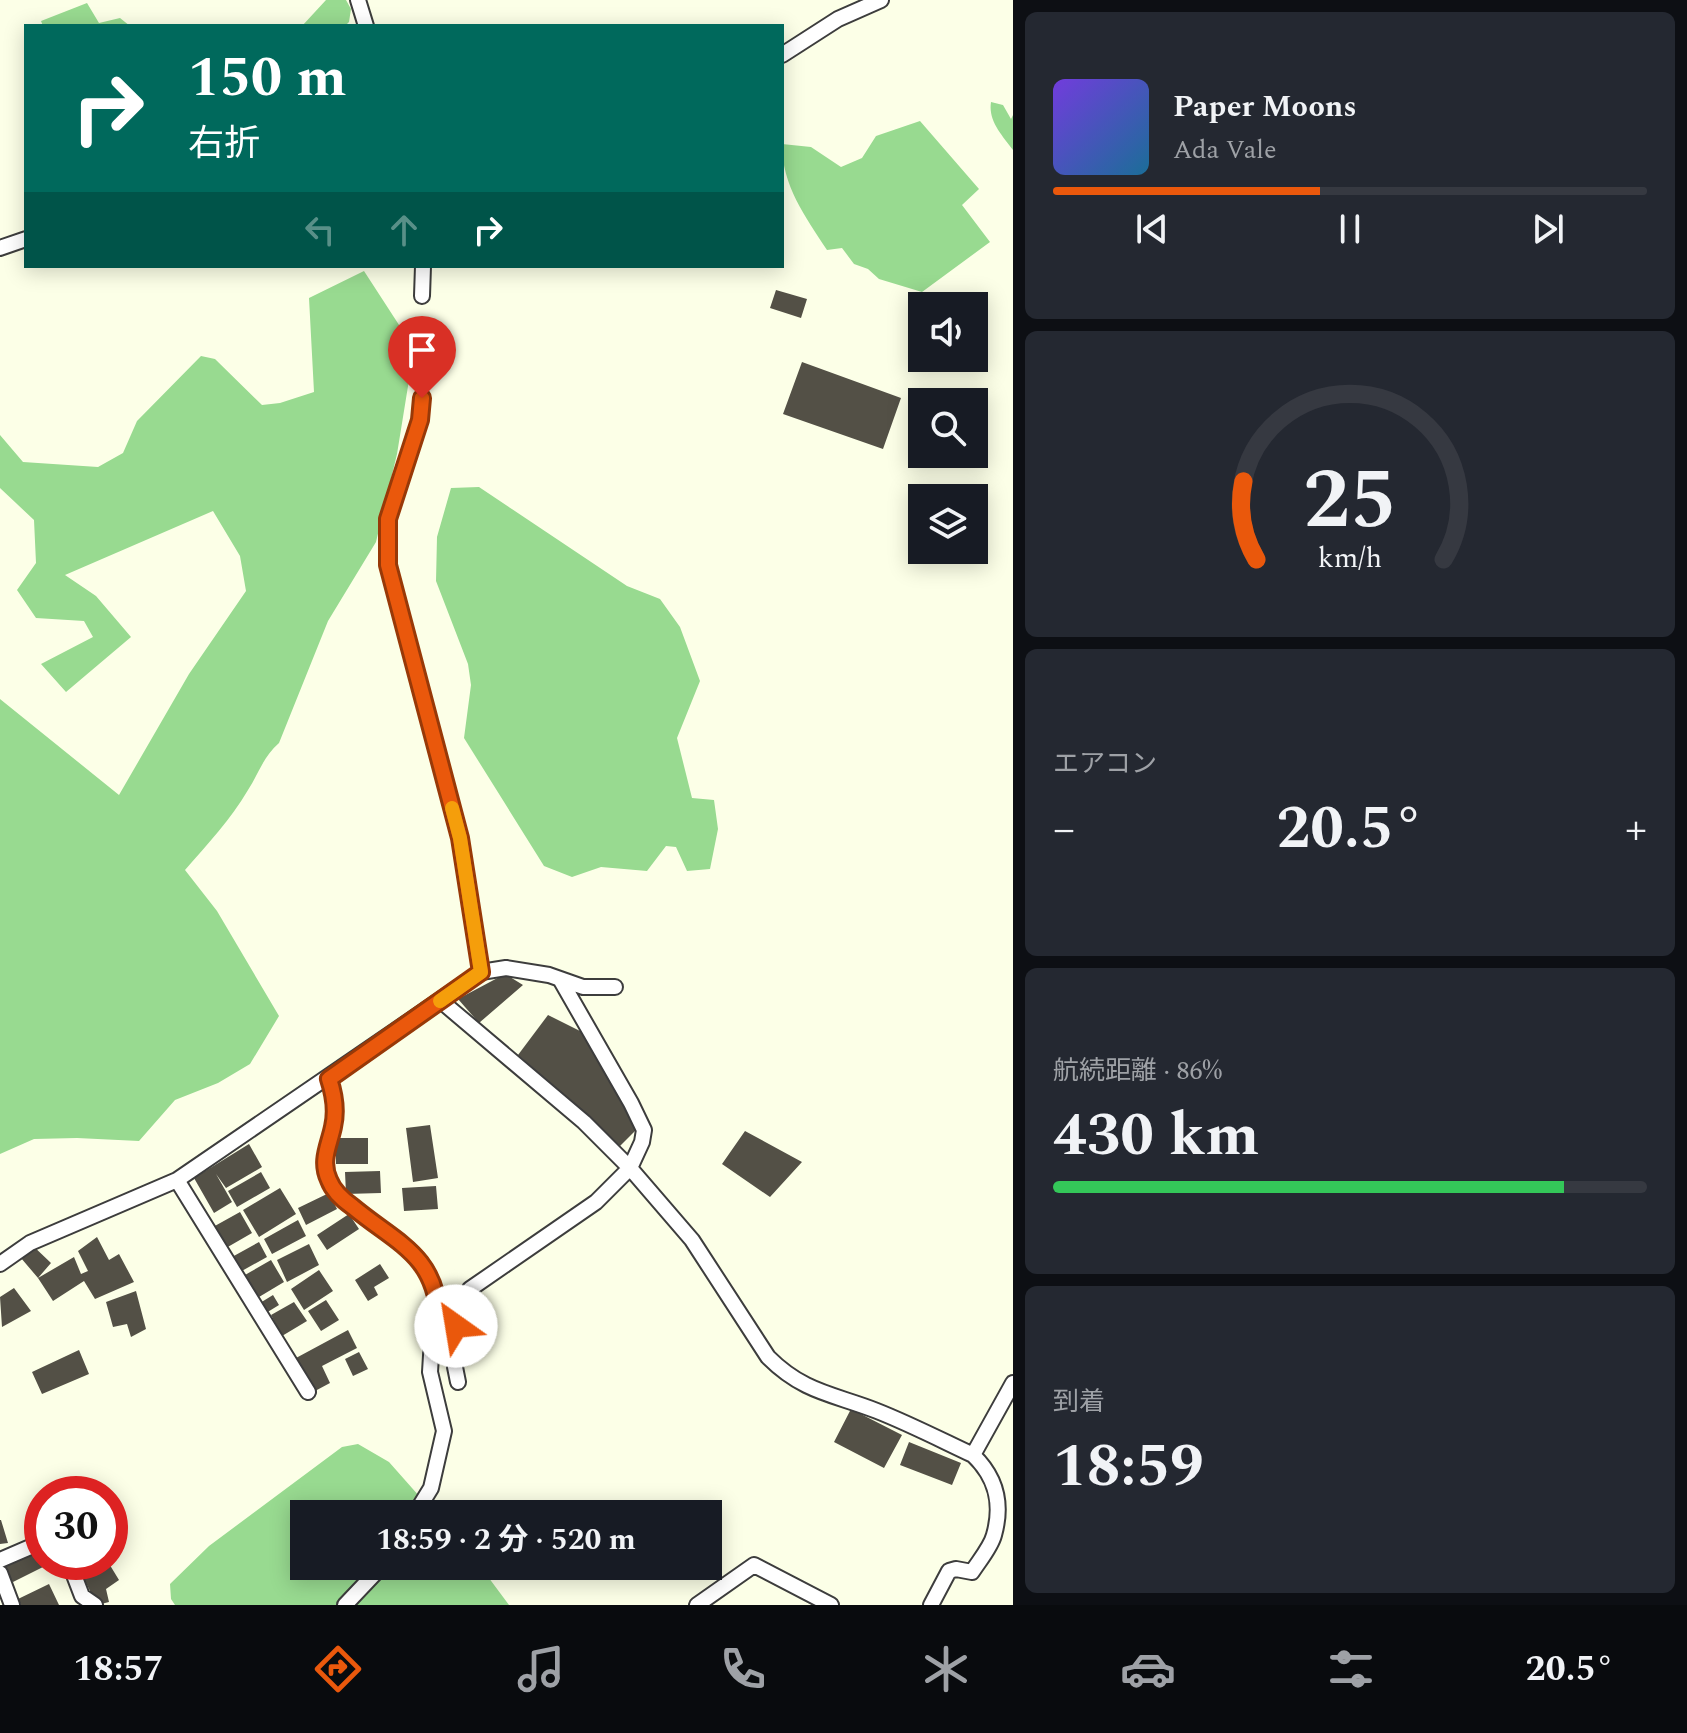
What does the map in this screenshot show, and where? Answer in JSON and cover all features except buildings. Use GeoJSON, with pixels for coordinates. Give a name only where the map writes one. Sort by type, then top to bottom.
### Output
{"type":"FeatureCollection","features":[{"type":"Feature","properties":{"kind":"street"},"geometry":{"type":"LineString","coordinates":[[358,0],[365,24]]}},
{"type":"Feature","properties":{"kind":"street"},"geometry":{"type":"LineString","coordinates":[[784,54],[838,19],[881,0]]}},
{"type":"Feature","properties":{"kind":"street"},"geometry":{"type":"LineString","coordinates":[[0,248],[24,240]]}},
{"type":"Feature","properties":{"kind":"street"},"geometry":{"type":"LineString","coordinates":[[422,296],[423,268]]}},
{"type":"Feature","properties":{"kind":"street"},"geometry":{"type":"LineString","coordinates":[[422,398],[420,420],[388,519],[388,565],[460,838],[481,972]]}},
{"type":"Feature","properties":{"kind":"street"},"geometry":{"type":"LineString","coordinates":[[0,1264],[30,1243],[177,1180],[329,1079],[481,972],[506,968],[583,987],[615,987]]}},
{"type":"Feature","properties":{"kind":"street"},"geometry":{"type":"LineString","coordinates":[[458,1382],[455,1367],[456,1326],[470,1289],[596,1202],[630,1168],[642,1142],[644,1130],[631,1103],[560,979]]}},
{"type":"Feature","properties":{"kind":"street"},"geometry":{"type":"LineString","coordinates":[[441,1001],[584,1122],[630,1168],[692,1240],[768,1357],[782,1372],[821,1394],[876,1410],[973,1455],[984,1466],[996,1487],[994,1536],[972,1572],[949,1571],[931,1605]]}},
{"type":"Feature","properties":{"kind":"street"},"geometry":{"type":"LineString","coordinates":[[329,1079],[334,1095],[334,1123],[324,1162],[329,1182],[341,1198],[412,1251],[431,1277],[438,1297],[439,1317],[432,1339],[430,1372],[444,1431],[431,1488],[424,1500]]}},
{"type":"Feature","properties":{"kind":"street"},"geometry":{"type":"LineString","coordinates":[[177,1180],[308,1392]]}},
{"type":"Feature","properties":{"kind":"street"},"geometry":{"type":"LineString","coordinates":[[439,1317],[456,1326]]}},
{"type":"Feature","properties":{"kind":"street"},"geometry":{"type":"LineString","coordinates":[[973,1455],[1013,1383]]}},
{"type":"Feature","properties":{"kind":"street"},"geometry":{"type":"LineString","coordinates":[[0,1560],[24,1550]]}},
{"type":"Feature","properties":{"kind":"street"},"geometry":{"type":"LineString","coordinates":[[697,1605],[754,1565],[831,1605]]}},
{"type":"Feature","properties":{"kind":"street"},"geometry":{"type":"LineString","coordinates":[[0,1573],[12,1605]]}},
{"type":"Feature","properties":{"kind":"street"},"geometry":{"type":"LineString","coordinates":[[76,1580],[82,1596],[95,1605]]}},
{"type":"Feature","properties":{"kind":"street"},"geometry":{"type":"LineString","coordinates":[[345,1605],[369,1580]]}},
{"type":"Feature","properties":{"kind":"green space"},"geometry":{"type":"Polygon","coordinates":[[[326,0],[346,0],[351,9],[347,24],[304,24],[326,0]]]}},
{"type":"Feature","properties":{"kind":"green space"},"geometry":{"type":"Polygon","coordinates":[[[87,3],[99,23],[120,18],[128,24],[42,24],[41,21],[87,3]]]}},
{"type":"Feature","properties":{"kind":"green space"},"geometry":{"type":"Polygon","coordinates":[[[991,102],[1003,105],[1011,119],[1013,115],[1013,150],[994,122],[991,102]]]}},
{"type":"Feature","properties":{"kind":"green space"},"geometry":{"type":"Polygon","coordinates":[[[920,121],[979,189],[962,205],[990,242],[922,292],[879,279],[868,269],[854,264],[842,248],[827,250],[790,187],[784,164],[784,144],[811,147],[841,167],[862,158],[876,136],[920,121]]]}},
{"type":"Feature","properties":{"kind":"green space"},"geometry":{"type":"Polygon","coordinates":[[[364,271],[401,328],[409,380],[397,454],[376,542],[328,621],[279,743],[234,811],[185,870],[217,911],[279,1016],[250,1064],[218,1083],[175,1100],[139,1141],[34,1139],[0,1154],[0,699],[119,795],[189,674],[246,591],[240,556],[213,511],[65,575],[96,596],[131,637],[66,692],[41,664],[93,637],[84,621],[36,618],[17,590],[36,563],[34,520],[0,488],[0,435],[23,462],[98,467],[123,453],[137,421],[201,356],[215,359],[262,405],[280,403],[314,392],[309,298],[364,271]]]}},
{"type":"Feature","properties":{"kind":"green space"},"geometry":{"type":"Polygon","coordinates":[[[479,487],[627,586],[660,599],[680,627],[700,681],[677,738],[692,798],[714,800],[718,829],[710,869],[687,871],[676,847],[666,846],[647,871],[601,867],[572,877],[544,866],[464,738],[471,685],[468,664],[436,581],[437,537],[451,488],[479,487]]]}},
{"type":"Feature","properties":{"kind":"green space"},"geometry":{"type":"Polygon","coordinates":[[[358,1444],[389,1462],[423,1500],[290,1500],[290,1580],[490,1580],[509,1605],[175,1605],[171,1599],[170,1584],[209,1546],[342,1447],[358,1444]]]}},
{"type":"Feature","properties":{"kind":"slow traffic"},"geometry":{"type":"LineString","coordinates":[[440,1001],[481,972],[460,838],[452,808]]}},
{"type":"Feature","properties":{"kind":"route"},"geometry":{"type":"LineString","coordinates":[[422,398],[420,420],[388,519],[388,565],[460,838],[481,972],[329,1079],[334,1095],[334,1123],[324,1162],[329,1182],[341,1198],[412,1251],[431,1277],[438,1297],[439,1317],[456,1326]]}}]}
